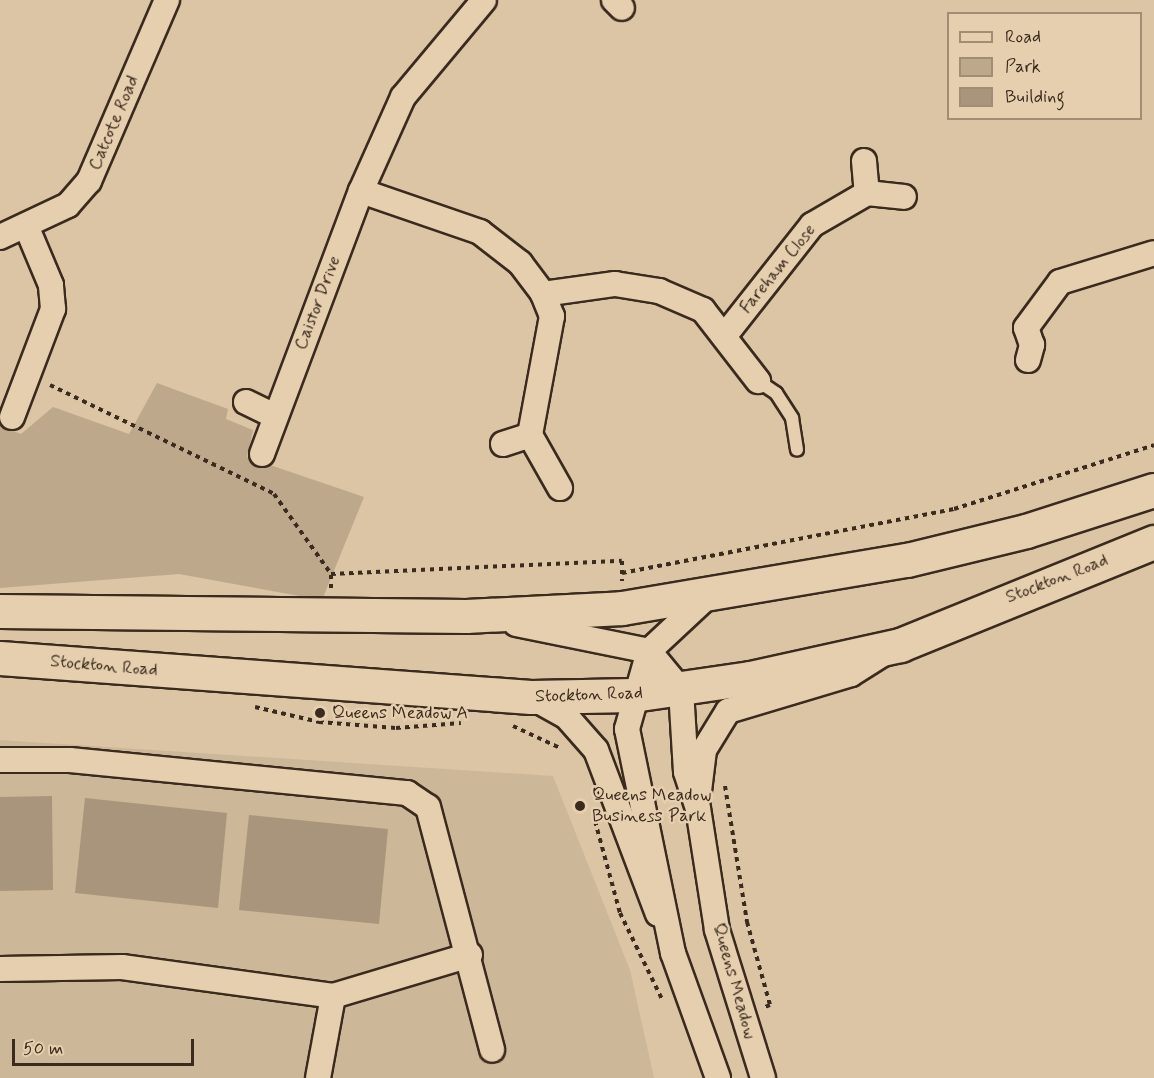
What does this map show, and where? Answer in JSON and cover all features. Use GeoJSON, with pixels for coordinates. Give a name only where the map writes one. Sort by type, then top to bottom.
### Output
{"type":"FeatureCollection","features":[{"type":"Feature","properties":{"kind":"highway"},"geometry":{"type":"LineString","coordinates":[[0,611],[466,616],[622,608],[708,596],[918,557],[1026,531],[1154,490]]}},
{"type":"Feature","properties":{"kind":"highway","name":"Stockton Road"},"geometry":{"type":"LineString","coordinates":[[0,658],[531,697],[633,695],[681,690],[900,645],[1154,542]]}},
{"type":"Feature","properties":{"kind":"street","name":"Catcote Road"},"geometry":{"type":"LineString","coordinates":[[0,237],[27,228],[68,205],[89,181],[167,0]]}},
{"type":"Feature","properties":{"kind":"street","name":"Caistor Drive"},"geometry":{"type":"LineString","coordinates":[[262,454],[361,191],[403,97],[484,0]]}},
{"type":"Feature","properties":{"kind":"street"},"geometry":{"type":"LineString","coordinates":[[864,161],[867,193],[904,197]]}},
{"type":"Feature","properties":{"kind":"street"},"geometry":{"type":"LineString","coordinates":[[361,191],[480,232],[520,263],[543,294],[552,316],[530,435],[560,488]]}},
{"type":"Feature","properties":{"kind":"street","name":"Fareham Close"},"geometry":{"type":"LineString","coordinates":[[726,334],[812,225],[867,193]]}},
{"type":"Feature","properties":{"kind":"street"},"geometry":{"type":"LineString","coordinates":[[12,417],[53,309],[51,285],[27,228]]}},
{"type":"Feature","properties":{"kind":"street"},"geometry":{"type":"LineString","coordinates":[[1028,360],[1032,345],[1026,328],[1060,282],[1154,253]]}},
{"type":"Feature","properties":{"kind":"street","name":"Fareham Close"},"geometry":{"type":"LineString","coordinates":[[543,294],[615,284],[659,291],[703,310],[726,334],[758,381]]}},
{"type":"Feature","properties":{"kind":"street"},"geometry":{"type":"LineString","coordinates":[[246,402],[275,416]]}},
{"type":"Feature","properties":{"kind":"street"},"geometry":{"type":"LineString","coordinates":[[503,444],[530,435]]}},
{"type":"Feature","properties":{"kind":"street"},"geometry":{"type":"LineString","coordinates":[[674,953],[657,853],[631,764],[627,729],[633,695],[649,651],[708,596]]}},
{"type":"Feature","properties":{"kind":"street"},"geometry":{"type":"LineString","coordinates":[[466,616],[581,634],[649,651],[681,690]]}},
{"type":"Feature","properties":{"kind":"street"},"geometry":{"type":"LineString","coordinates":[[698,808],[704,750],[728,711],[851,674],[900,645]]}},
{"type":"Feature","properties":{"kind":"street","name":"Queens Meadow"},"geometry":{"type":"LineString","coordinates":[[681,690],[686,772],[698,808],[717,930],[763,1078]]}},
{"type":"Feature","properties":{"kind":"street"},"geometry":{"type":"LineString","coordinates":[[531,697],[566,716],[596,750],[674,953],[718,1078]]}},
{"type":"Feature","properties":{"kind":"street"},"geometry":{"type":"LineString","coordinates":[[0,760],[70,760],[407,793],[428,807],[470,955],[492,1050]]}},
{"type":"Feature","properties":{"kind":"street"},"geometry":{"type":"LineString","coordinates":[[0,969],[122,967],[333,996],[470,955]]}},
{"type":"Feature","properties":{"kind":"street"},"geometry":{"type":"LineString","coordinates":[[318,1078],[333,996]]}},
{"type":"Feature","properties":{"kind":"lane"},"geometry":{"type":"LineString","coordinates":[[758,381],[776,393],[792,418],[798,450]]}},
{"type":"Feature","properties":{"kind":"path"},"geometry":{"type":"LineString","coordinates":[[28,375],[274,494],[331,574],[622,561],[622,608]]}},
{"type":"Feature","properties":{"kind":"path"},"geometry":{"type":"LineString","coordinates":[[622,573],[954,509],[1154,445]]}},
{"type":"Feature","properties":{"kind":"path"},"geometry":{"type":"LineString","coordinates":[[725,774],[747,921],[770,1005],[743,1014]]}},
{"type":"Feature","properties":{"kind":"shaded area","name":"Queens Meadow Business Park"},"geometry":{"type":"Polygon","coordinates":[[[0,740],[553,776],[630,970],[654,1078],[0,1078],[0,740]]]}},
{"type":"Feature","properties":{"kind":"green space"},"geometry":{"type":"Polygon","coordinates":[[[157,383],[228,409],[226,419],[253,430],[247,457],[364,497],[322,600],[179,574],[0,588],[0,426],[21,434],[53,407],[129,434],[157,383]]]}},
{"type":"Feature","properties":{"kind":"building"},"geometry":{"type":"Polygon","coordinates":[[[52,796],[53,890],[0,891],[0,797],[52,796]]]}},
{"type":"Feature","properties":{"kind":"building"},"geometry":{"type":"Polygon","coordinates":[[[85,798],[227,813],[218,908],[75,893],[85,798]]]}},
{"type":"Feature","properties":{"kind":"building"},"geometry":{"type":"Polygon","coordinates":[[[249,815],[388,829],[379,924],[239,910],[249,815]]]}},
{"type":"Feature","properties":{"kind":"place","name":"Queens Meadow A"},"geometry":{"type":"Point","coordinates":[320,713]}},
{"type":"Feature","properties":{"kind":"place","name":"Queens Meadow Business Park"},"geometry":{"type":"Point","coordinates":[580,806]}}]}
